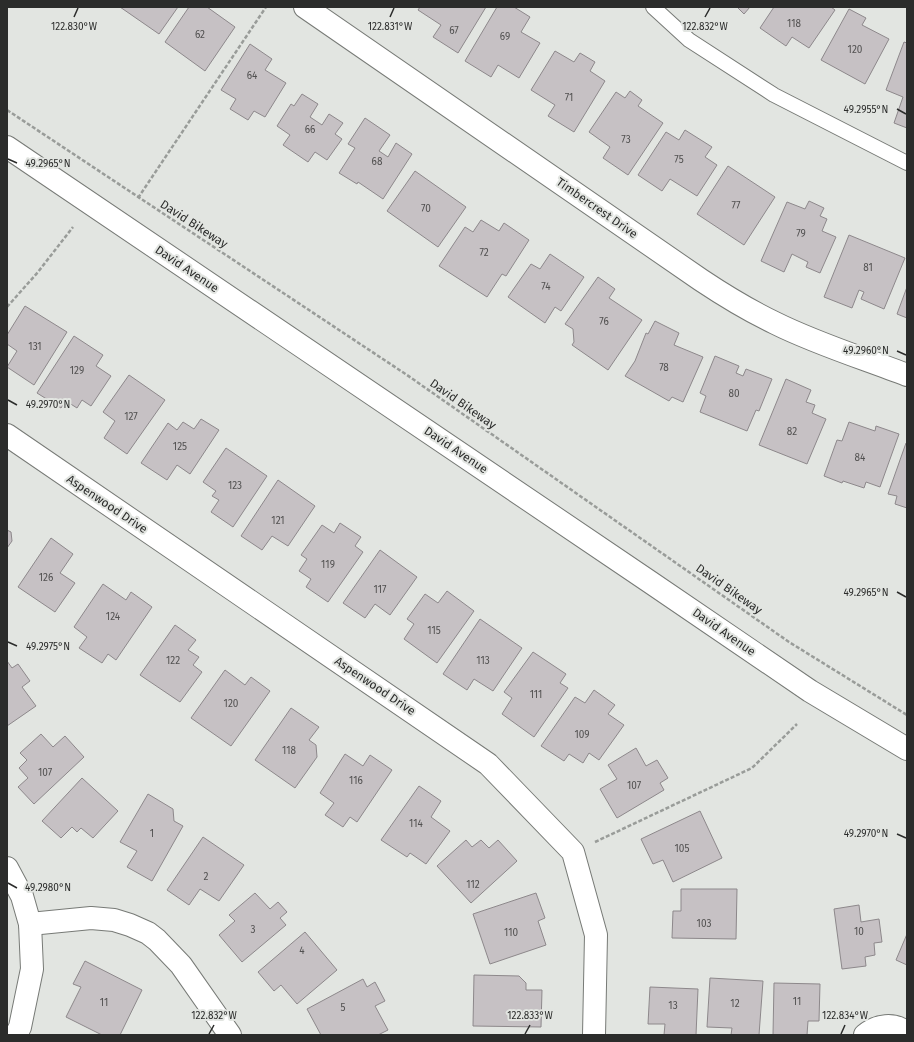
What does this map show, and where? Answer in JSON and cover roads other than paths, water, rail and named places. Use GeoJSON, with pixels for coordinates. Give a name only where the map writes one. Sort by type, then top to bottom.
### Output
{"type":"FeatureCollection","features":[{"type":"Feature","properties":{"kind":"street","name":"Timbercrest Drive"},"geometry":{"type":"LineString","coordinates":[[305,7],[738,304],[796,332],[907,375]]}},
{"type":"Feature","properties":{"kind":"street","name":"David Avenue"},"geometry":{"type":"LineString","coordinates":[[7,147],[810,691],[907,749]]}},
{"type":"Feature","properties":{"kind":"street","name":"Aspenwood Drive"},"geometry":{"type":"LineString","coordinates":[[7,435],[488,764],[573,852],[596,935],[594,1035]]}},
{"type":"Feature","properties":{"kind":"street"},"geometry":{"type":"LineString","coordinates":[[7,868],[22,896],[30,924],[32,969],[20,1027],[16,1035]]}},
{"type":"Feature","properties":{"kind":"street"},"geometry":{"type":"LineString","coordinates":[[30,924],[90,918],[114,920],[148,933],[163,946],[181,966],[230,1035]]}},
{"type":"Feature","properties":{"kind":"street"},"geometry":{"type":"LineString","coordinates":[[865,1035],[872,1029],[882,1026],[893,1026],[907,1033]]}},
{"type":"Feature","properties":{"kind":"lane"},"geometry":{"type":"LineString","coordinates":[[653,7],[689,40],[774,95],[907,163]]}}]}
